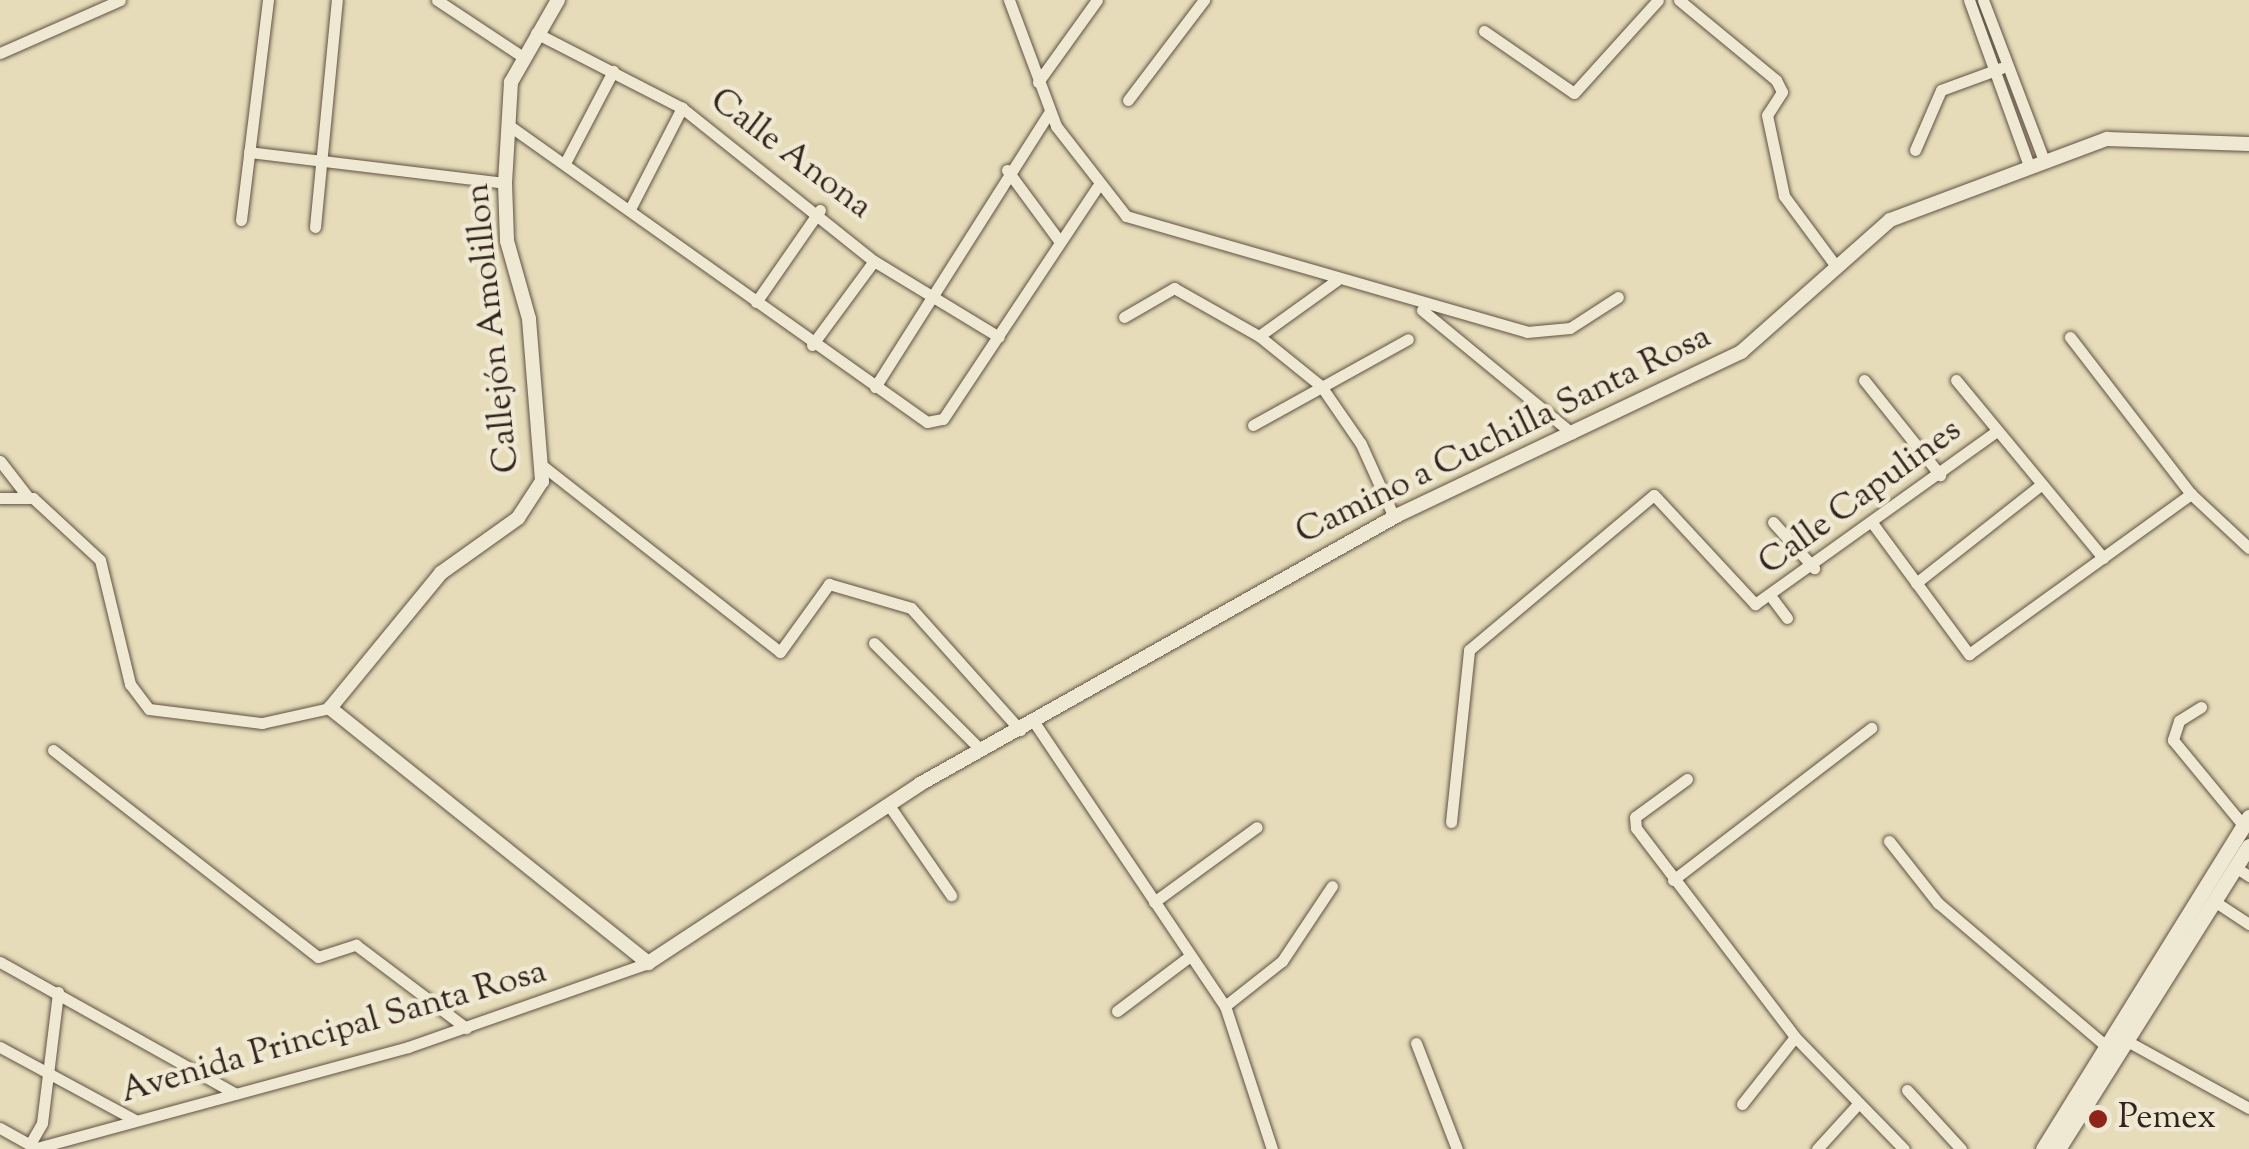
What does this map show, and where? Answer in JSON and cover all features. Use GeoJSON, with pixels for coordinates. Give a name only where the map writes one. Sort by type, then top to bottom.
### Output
{"type":"FeatureCollection","features":[{"type":"Feature","properties":{"kind":"main road"},"geometry":{"type":"LineString","coordinates":[[2042,1149],[2246,821]]}},
{"type":"Feature","properties":{"kind":"main road"},"geometry":{"type":"LineString","coordinates":[[2058,1149],[2214,901],[2242,872],[2249,846]]}},
{"type":"Feature","properties":{"kind":"street"},"geometry":{"type":"LineString","coordinates":[[0,53],[120,0]]}},
{"type":"Feature","properties":{"kind":"street"},"geometry":{"type":"LineString","coordinates":[[241,220],[268,0]]}},
{"type":"Feature","properties":{"kind":"street"},"geometry":{"type":"LineString","coordinates":[[315,227],[336,0]]}},
{"type":"Feature","properties":{"kind":"street"},"geometry":{"type":"LineString","coordinates":[[436,0],[520,55]]}},
{"type":"Feature","properties":{"kind":"street","name":"Callejón Amolillon"},"geometry":{"type":"LineString","coordinates":[[330,708],[441,573],[536,498],[543,466],[505,183],[507,124],[520,55],[558,0]]}},
{"type":"Feature","properties":{"kind":"street"},"geometry":{"type":"LineString","coordinates":[[1009,0],[1049,113],[1097,186],[1144,225],[1337,280],[1418,308],[1550,334],[1618,297]]}},
{"type":"Feature","properties":{"kind":"street"},"geometry":{"type":"LineString","coordinates":[[1038,82],[1098,0]]}},
{"type":"Feature","properties":{"kind":"street"},"geometry":{"type":"LineString","coordinates":[[1484,31],[1574,93],[1658,0]]}},
{"type":"Feature","properties":{"kind":"street"},"geometry":{"type":"LineString","coordinates":[[1679,0],[1776,80],[1782,92],[1767,115],[1784,196],[1836,265]]}},
{"type":"Feature","properties":{"kind":"street"},"geometry":{"type":"LineString","coordinates":[[1969,0],[2037,163]]}},
{"type":"Feature","properties":{"kind":"street"},"geometry":{"type":"LineString","coordinates":[[1983,0],[2010,65],[2037,163]]}},
{"type":"Feature","properties":{"kind":"street"},"geometry":{"type":"LineString","coordinates":[[1128,100],[1202,1]]}},
{"type":"Feature","properties":{"kind":"street","name":"Calle Anona"},"geometry":{"type":"LineString","coordinates":[[536,33],[682,108],[820,210],[874,261],[999,337]]}},
{"type":"Feature","properties":{"kind":"street"},"geometry":{"type":"LineString","coordinates":[[1916,150],[1941,90],[2010,65]]}},
{"type":"Feature","properties":{"kind":"street"},"geometry":{"type":"LineString","coordinates":[[565,163],[613,70]]}},
{"type":"Feature","properties":{"kind":"street"},"geometry":{"type":"LineString","coordinates":[[630,209],[682,108]]}},
{"type":"Feature","properties":{"kind":"street"},"geometry":{"type":"LineString","coordinates":[[875,387],[930,298],[967,251],[1006,170],[1049,113]]}},
{"type":"Feature","properties":{"kind":"street"},"geometry":{"type":"LineString","coordinates":[[507,124],[630,209],[812,345],[936,423],[999,337],[1097,186]]}},
{"type":"Feature","properties":{"kind":"street","name":"Camino a Cuchilla Santa Rosa"},"geometry":{"type":"LineString","coordinates":[[648,963],[888,804],[1394,517],[1741,352],[1890,220],[2107,139],[2249,144]]}},
{"type":"Feature","properties":{"kind":"street"},"geometry":{"type":"LineString","coordinates":[[249,152],[505,183]]}},
{"type":"Feature","properties":{"kind":"street"},"geometry":{"type":"LineString","coordinates":[[1006,170],[1060,242]]}},
{"type":"Feature","properties":{"kind":"street"},"geometry":{"type":"LineString","coordinates":[[756,302],[820,210]]}},
{"type":"Feature","properties":{"kind":"street"},"geometry":{"type":"LineString","coordinates":[[812,345],[874,261]]}},
{"type":"Feature","properties":{"kind":"street"},"geometry":{"type":"LineString","coordinates":[[1259,336],[1337,280]]}},
{"type":"Feature","properties":{"kind":"street"},"geometry":{"type":"LineString","coordinates":[[1124,317],[1179,289],[1259,336],[1320,386],[1361,444],[1394,517]]}},
{"type":"Feature","properties":{"kind":"street"},"geometry":{"type":"LineString","coordinates":[[1418,308],[1572,432]]}},
{"type":"Feature","properties":{"kind":"street"},"geometry":{"type":"LineString","coordinates":[[2070,337],[2192,494],[2249,548]]}},
{"type":"Feature","properties":{"kind":"street"},"geometry":{"type":"LineString","coordinates":[[1253,425],[1408,339]]}},
{"type":"Feature","properties":{"kind":"street"},"geometry":{"type":"LineString","coordinates":[[1864,380],[1940,474]]}},
{"type":"Feature","properties":{"kind":"street"},"geometry":{"type":"LineString","coordinates":[[1956,380],[2103,558]]}},
{"type":"Feature","properties":{"kind":"street","name":"Calle Capulines"},"geometry":{"type":"LineString","coordinates":[[1451,822],[1469,650],[1660,492],[1755,604],[1772,598],[1814,568],[1997,431]]}},
{"type":"Feature","properties":{"kind":"street"},"geometry":{"type":"LineString","coordinates":[[0,461],[28,497],[100,560],[130,684],[149,709],[262,722],[330,708],[648,963]]}},
{"type":"Feature","properties":{"kind":"street"},"geometry":{"type":"LineString","coordinates":[[543,466],[780,652],[828,584],[911,608],[1020,730]]}},
{"type":"Feature","properties":{"kind":"street"},"geometry":{"type":"LineString","coordinates":[[1916,582],[2042,484]]}},
{"type":"Feature","properties":{"kind":"street"},"geometry":{"type":"LineString","coordinates":[[1873,524],[1969,654],[2192,494]]}},
{"type":"Feature","properties":{"kind":"street"},"geometry":{"type":"LineString","coordinates":[[0,498],[28,497]]}},
{"type":"Feature","properties":{"kind":"street"},"geometry":{"type":"LineString","coordinates":[[1773,522],[1814,568]]}},
{"type":"Feature","properties":{"kind":"street"},"geometry":{"type":"LineString","coordinates":[[1772,598],[1788,618]]}},
{"type":"Feature","properties":{"kind":"street"},"geometry":{"type":"LineString","coordinates":[[874,643],[980,749]]}},
{"type":"Feature","properties":{"kind":"street"},"geometry":{"type":"LineString","coordinates":[[2201,707],[2180,720],[2173,740],[2246,821]]}},
{"type":"Feature","properties":{"kind":"street"},"geometry":{"type":"LineString","coordinates":[[1034,722],[1224,1006],[1272,1149]]}},
{"type":"Feature","properties":{"kind":"street"},"geometry":{"type":"LineString","coordinates":[[1673,880],[1870,728]]}},
{"type":"Feature","properties":{"kind":"street"},"geometry":{"type":"LineString","coordinates":[[53,750],[318,957],[356,945],[466,1028]]}},
{"type":"Feature","properties":{"kind":"street"},"geometry":{"type":"LineString","coordinates":[[1687,779],[1633,822],[1795,1037],[1904,1149]]}},
{"type":"Feature","properties":{"kind":"street"},"geometry":{"type":"LineString","coordinates":[[888,804],[951,895]]}},
{"type":"Feature","properties":{"kind":"street"},"geometry":{"type":"LineString","coordinates":[[1154,902],[1257,827]]}},
{"type":"Feature","properties":{"kind":"street"},"geometry":{"type":"LineString","coordinates":[[1888,841],[1938,903],[2106,1047]]}},
{"type":"Feature","properties":{"kind":"street"},"geometry":{"type":"LineString","coordinates":[[1224,1006],[1282,961],[1332,886]]}},
{"type":"Feature","properties":{"kind":"street"},"geometry":{"type":"LineString","coordinates":[[2214,901],[2249,924]]}},
{"type":"Feature","properties":{"kind":"street"},"geometry":{"type":"LineString","coordinates":[[1117,1011],[1190,956]]}},
{"type":"Feature","properties":{"kind":"street"},"geometry":{"type":"LineString","coordinates":[[0,962],[236,1094]]}},
{"type":"Feature","properties":{"kind":"street","name":"Avenida Principal Santa Rosa"},"geometry":{"type":"LineString","coordinates":[[33,1147],[466,1028],[648,963]]}},
{"type":"Feature","properties":{"kind":"street"},"geometry":{"type":"LineString","coordinates":[[0,1128],[33,1147],[51,1076],[58,992]]}},
{"type":"Feature","properties":{"kind":"street"},"geometry":{"type":"LineString","coordinates":[[1742,1104],[1795,1037]]}},
{"type":"Feature","properties":{"kind":"street"},"geometry":{"type":"LineString","coordinates":[[2127,1041],[2249,1108]]}},
{"type":"Feature","properties":{"kind":"street"},"geometry":{"type":"LineString","coordinates":[[1416,1043],[1457,1149]]}},
{"type":"Feature","properties":{"kind":"street"},"geometry":{"type":"LineString","coordinates":[[0,1047],[134,1120]]}},
{"type":"Feature","properties":{"kind":"street"},"geometry":{"type":"LineString","coordinates":[[1907,1090],[1961,1149]]}},
{"type":"Feature","properties":{"kind":"street"},"geometry":{"type":"LineString","coordinates":[[1818,1149],[1858,1104]]}},
{"type":"Feature","properties":{"kind":"place","name":"Pemex"},"geometry":{"type":"Point","coordinates":[2098,1119]}}]}
